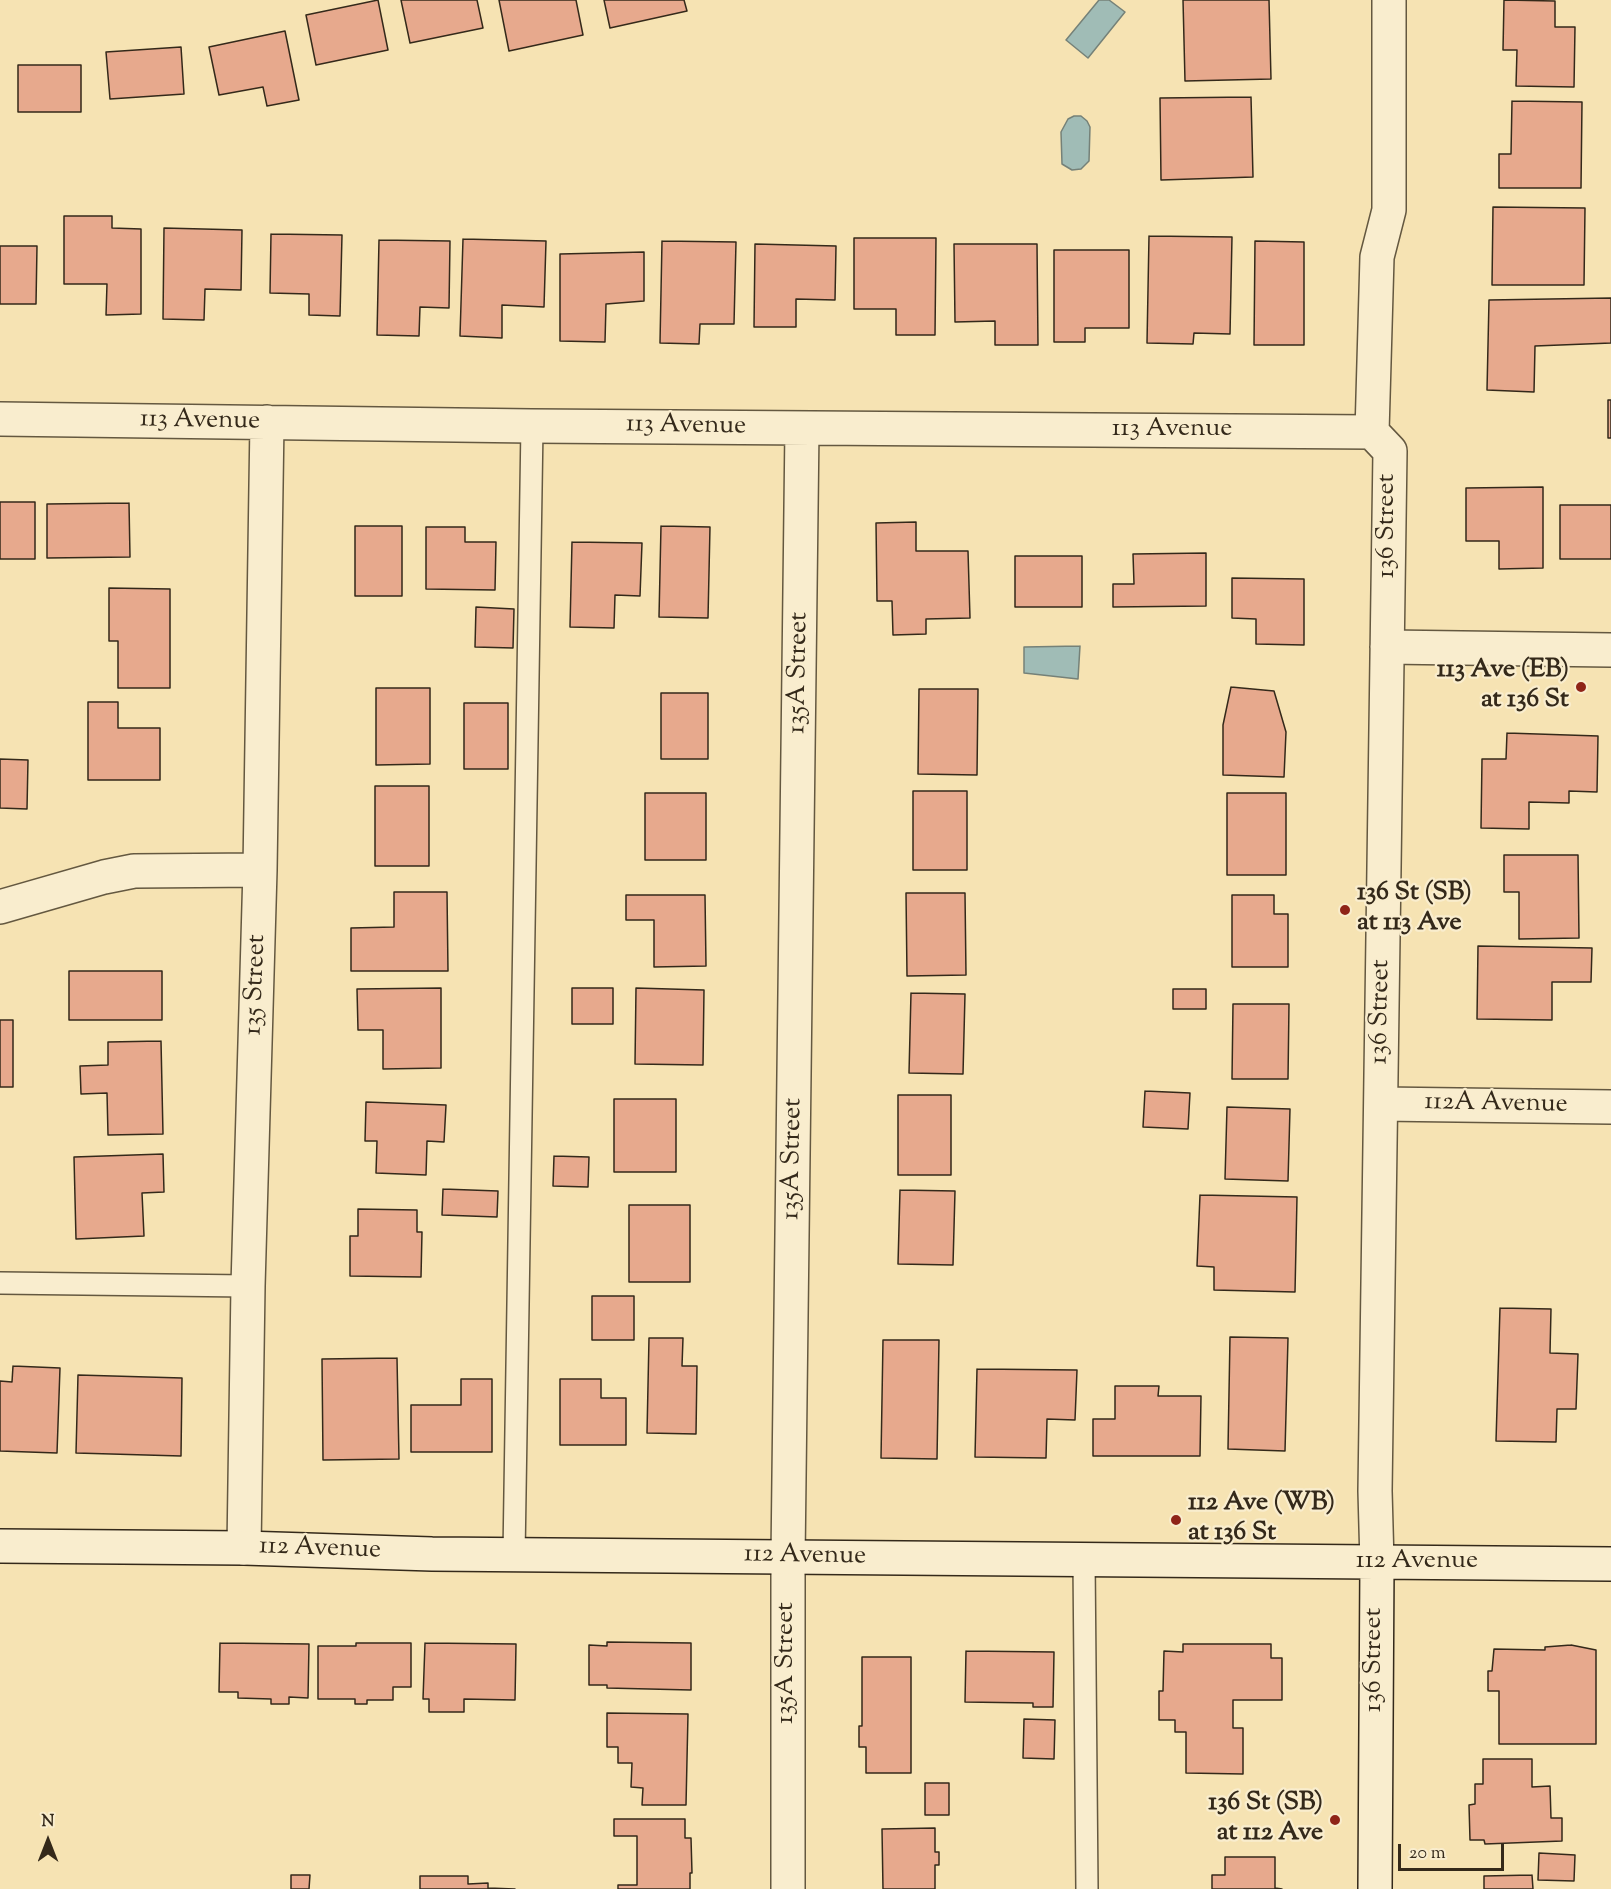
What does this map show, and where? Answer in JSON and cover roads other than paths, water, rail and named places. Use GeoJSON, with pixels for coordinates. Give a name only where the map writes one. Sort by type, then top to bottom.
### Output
{"type":"FeatureCollection","features":[{"type":"Feature","properties":{"kind":"street"},"geometry":{"type":"LineString","coordinates":[[1372,432],[1377,257],[1389,210],[1389,0]]}},
{"type":"Feature","properties":{"kind":"street","name":"113 Avenue"},"geometry":{"type":"LineString","coordinates":[[0,419],[532,426],[1372,432]]}},
{"type":"Feature","properties":{"kind":"street","name":"135 Street"},"geometry":{"type":"LineString","coordinates":[[244,1548],[248,1286],[260,870],[267,422]]}},
{"type":"Feature","properties":{"kind":"street","name":"135A Street"},"geometry":{"type":"LineString","coordinates":[[788,1889],[788,1557],[802,428]]}},
{"type":"Feature","properties":{"kind":"street","name":"136 Street"},"geometry":{"type":"LineString","coordinates":[[1372,432],[1390,452],[1375,1491],[1377,1563],[1375,1889]]}},
{"type":"Feature","properties":{"kind":"street"},"geometry":{"type":"LineString","coordinates":[[1388,647],[1611,650]]}},
{"type":"Feature","properties":{"kind":"street"},"geometry":{"type":"LineString","coordinates":[[0,907],[104,877],[134,871],[260,870]]}},
{"type":"Feature","properties":{"kind":"street","name":"112A Avenue"},"geometry":{"type":"LineString","coordinates":[[1381,1104],[1611,1107]]}},
{"type":"Feature","properties":{"kind":"street","name":"112 Avenue"},"geometry":{"type":"LineString","coordinates":[[0,1546],[514,1554],[1611,1564]]}},
{"type":"Feature","properties":{"kind":"lane"},"geometry":{"type":"LineString","coordinates":[[514,1554],[532,426]]}},
{"type":"Feature","properties":{"kind":"lane"},"geometry":{"type":"LineString","coordinates":[[0,1283],[248,1286]]}},
{"type":"Feature","properties":{"kind":"lane"},"geometry":{"type":"LineString","coordinates":[[1084,1560],[1087,1889]]}},
{"type":"Feature","properties":{"kind":"water"},"geometry":{"type":"Polygon","coordinates":[[[1099,0],[1109,0],[1125,12],[1088,58],[1066,40],[1099,0]]]}},
{"type":"Feature","properties":{"kind":"water"},"geometry":{"type":"Polygon","coordinates":[[[1081,116],[1090,127],[1089,161],[1081,169],[1072,170],[1062,164],[1061,132],[1068,119],[1081,116]]]}},
{"type":"Feature","properties":{"kind":"water"},"geometry":{"type":"Polygon","coordinates":[[[1080,646],[1078,679],[1024,673],[1024,647],[1080,646]]]}},
{"type":"Feature","properties":{"kind":"place","name":"113 Ave (EB) at 136 St"},"geometry":{"type":"Point","coordinates":[1581,687]}},
{"type":"Feature","properties":{"kind":"place","name":"136 St (SB) at 113 Ave"},"geometry":{"type":"Point","coordinates":[1345,910]}},
{"type":"Feature","properties":{"kind":"place","name":"112 Ave (WB) at 136 St"},"geometry":{"type":"Point","coordinates":[1176,1520]}},
{"type":"Feature","properties":{"kind":"place","name":"136 St (SB) at 112 Ave"},"geometry":{"type":"Point","coordinates":[1335,1820]}}]}
